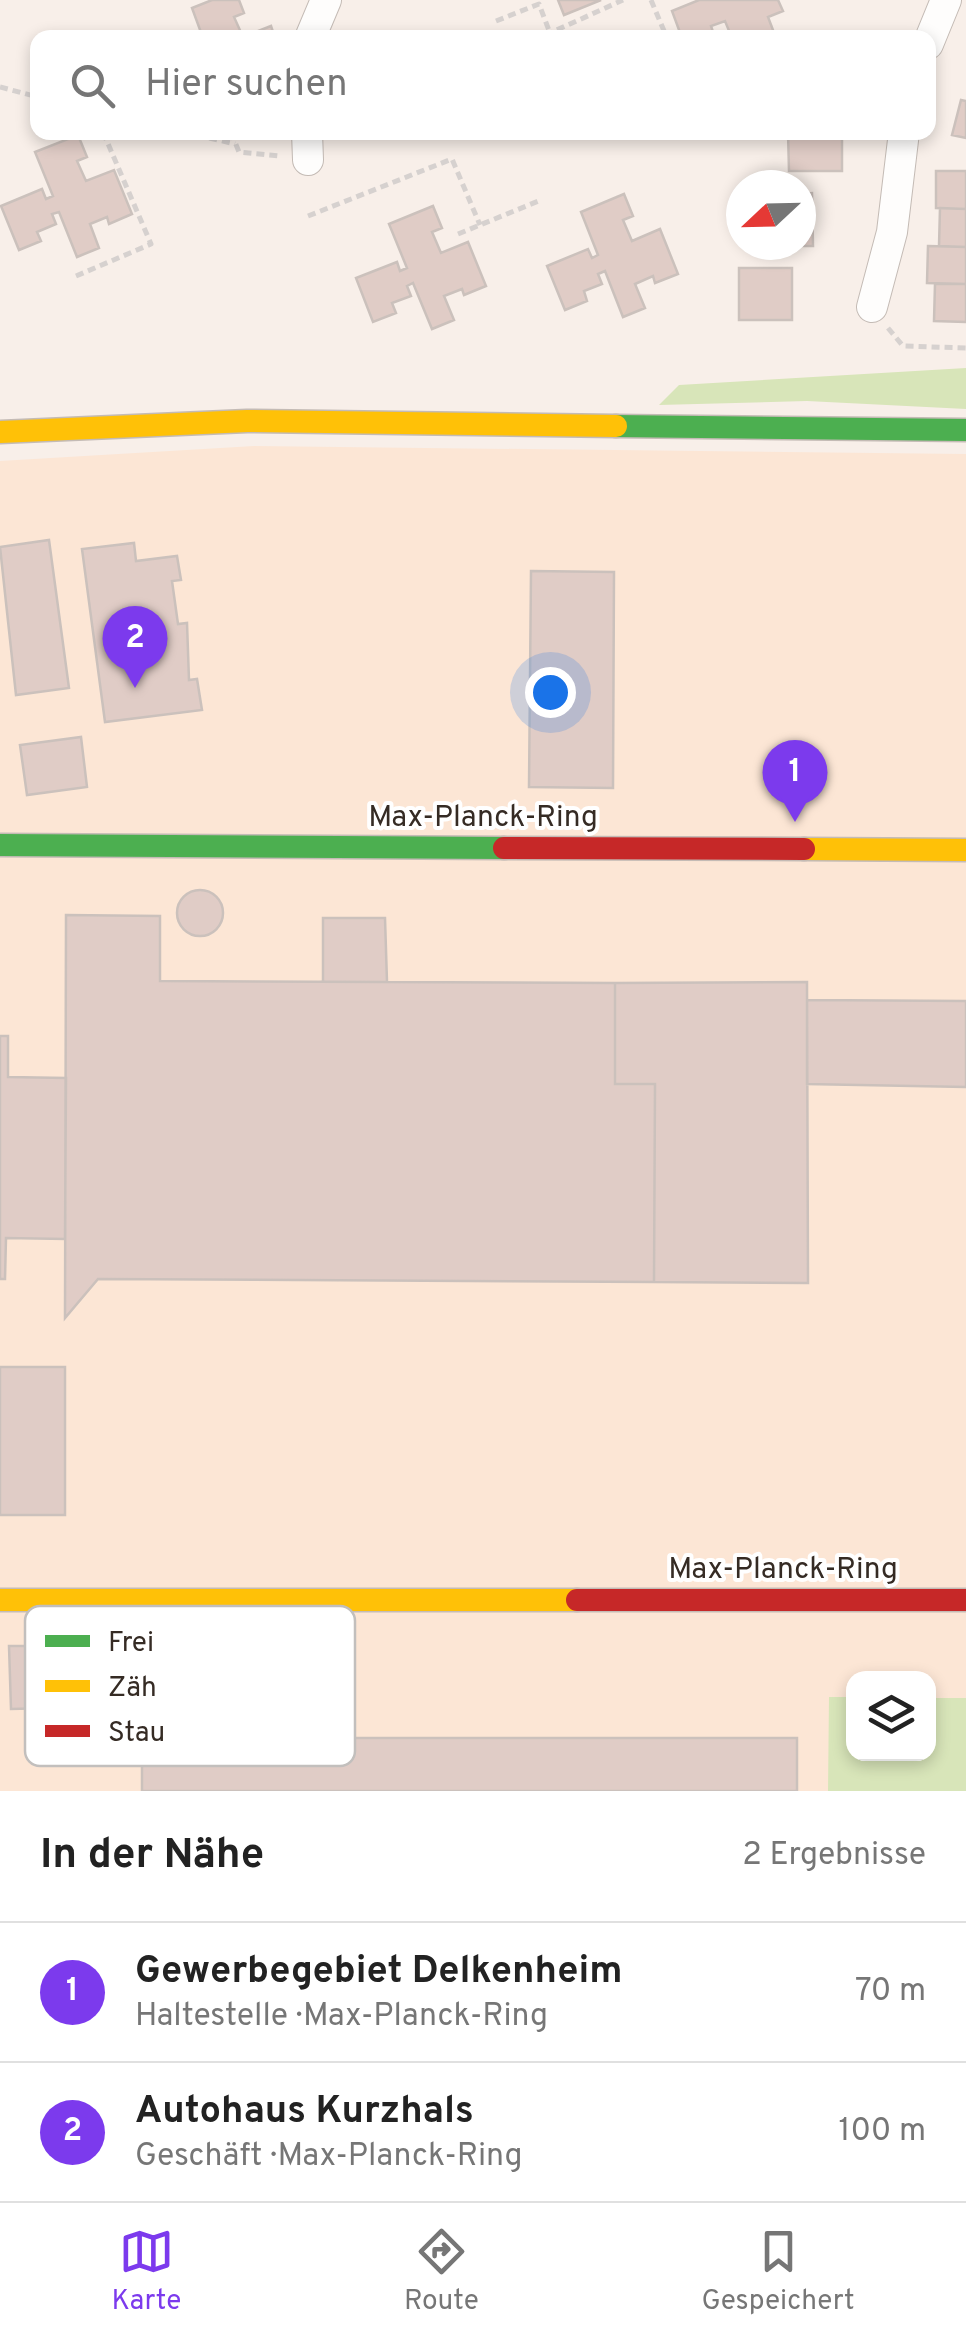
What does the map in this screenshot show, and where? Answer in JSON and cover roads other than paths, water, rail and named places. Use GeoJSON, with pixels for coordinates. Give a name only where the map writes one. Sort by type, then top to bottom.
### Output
{"type":"FeatureCollection","features":[{"type":"Feature","properties":{"kind":"street"},"geometry":{"type":"LineString","coordinates":[[313,30],[326,0]]}},
{"type":"Feature","properties":{"kind":"street"},"geometry":{"type":"LineString","coordinates":[[934,30],[946,0]]}},
{"type":"Feature","properties":{"kind":"street"},"geometry":{"type":"LineString","coordinates":[[872,308],[892,232],[903,140]]}},
{"type":"Feature","properties":{"kind":"street"},"geometry":{"type":"LineString","coordinates":[[0,432],[247,421],[966,430]]}},
{"type":"Feature","properties":{"kind":"street","name":"Max-Planck-Ring"},"geometry":{"type":"LineString","coordinates":[[0,845],[966,850]]}},
{"type":"Feature","properties":{"kind":"street","name":"Max-Planck-Ring"},"geometry":{"type":"LineString","coordinates":[[0,1600],[966,1600]]}},
{"type":"Feature","properties":{"kind":"place","name":"Autohaus Kurzhals"},"geometry":{"type":"Point","coordinates":[135,688]}},
{"type":"Feature","properties":{"kind":"place","name":"Gewerbegebiet Delkenheim"},"geometry":{"type":"Point","coordinates":[795,822]}}]}
